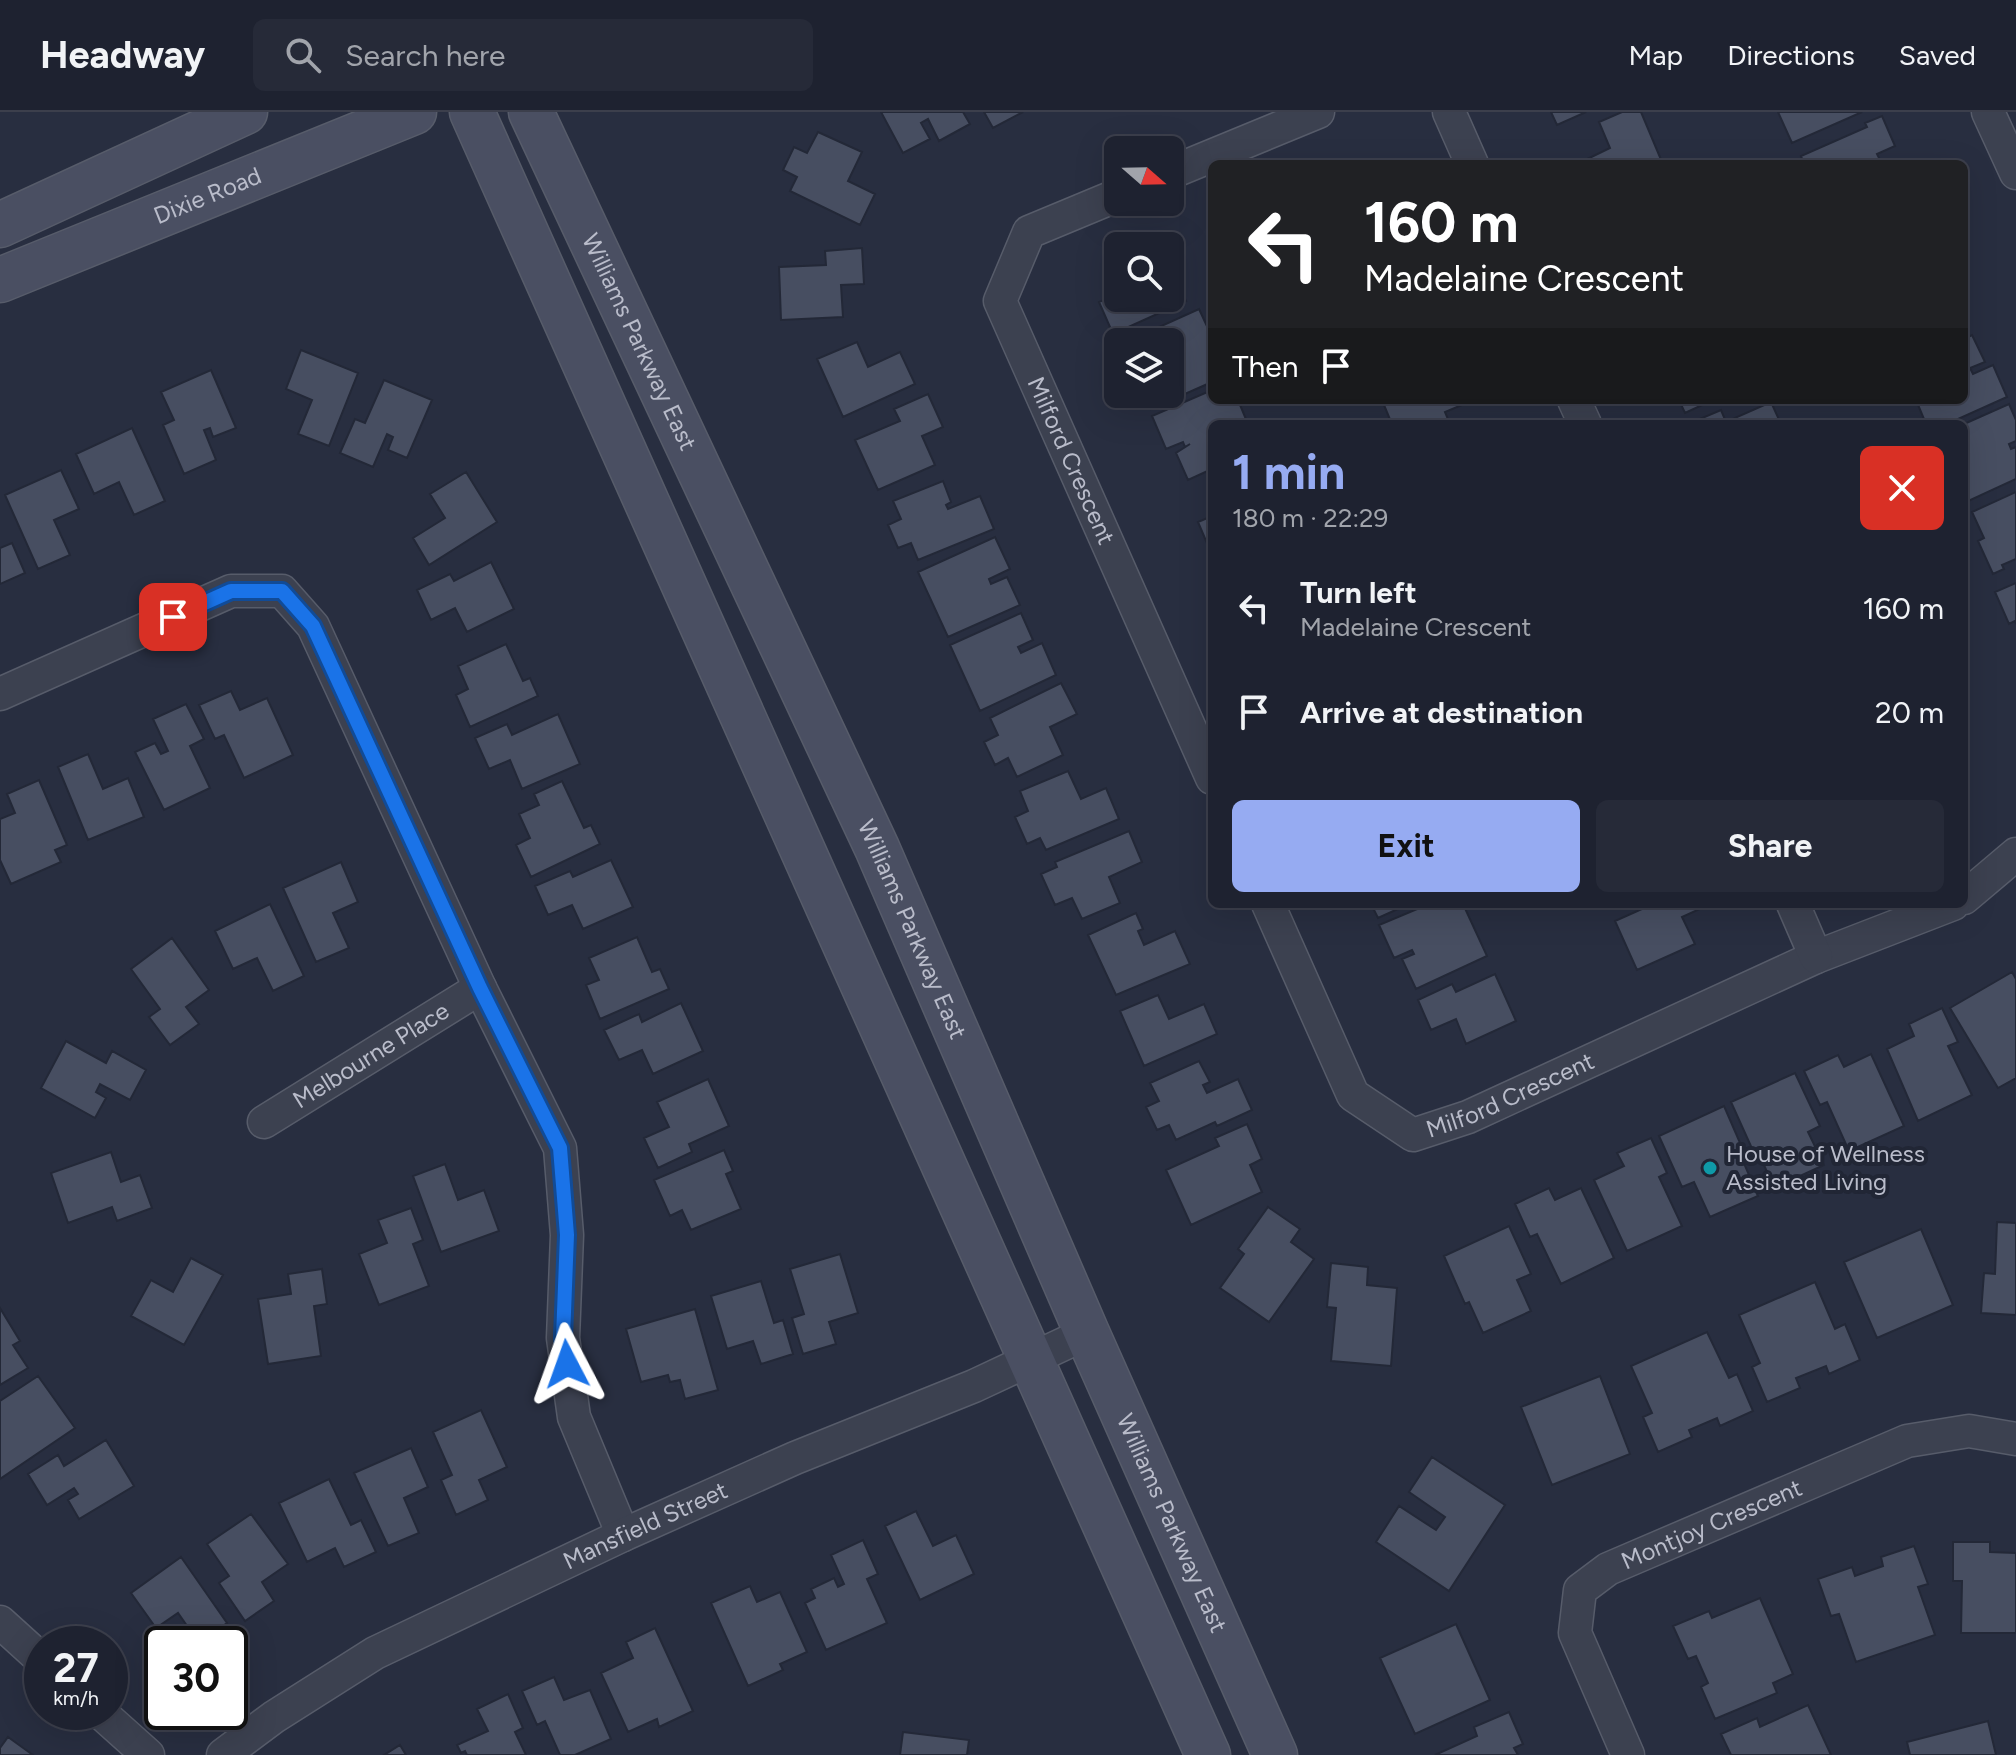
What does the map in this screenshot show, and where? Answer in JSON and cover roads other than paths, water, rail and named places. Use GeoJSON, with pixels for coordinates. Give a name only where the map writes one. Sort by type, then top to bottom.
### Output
{"type":"FeatureCollection","features":[{"type":"Feature","properties":{"kind":"main road"},"geometry":{"type":"LineString","coordinates":[[0,225],[245,112]]}},
{"type":"Feature","properties":{"kind":"main road","name":"Dixie Road"},"geometry":{"type":"LineString","coordinates":[[0,280],[414,112]]}},
{"type":"Feature","properties":{"kind":"main road"},"geometry":{"type":"LineString","coordinates":[[472,112],[1208,1755]]}},
{"type":"Feature","properties":{"kind":"main road","name":"Williams Parkway East"},"geometry":{"type":"LineString","coordinates":[[531,112],[877,848],[1087,1333],[1275,1755]]}},
{"type":"Feature","properties":{"kind":"street"},"geometry":{"type":"LineString","coordinates":[[1184,167],[1318,112]]}},
{"type":"Feature","properties":{"kind":"street"},"geometry":{"type":"LineString","coordinates":[[1449,112],[1470,160]]}},
{"type":"Feature","properties":{"kind":"street"},"geometry":{"type":"LineString","coordinates":[[1988,112],[2016,173]]}},
{"type":"Feature","properties":{"kind":"street","name":"Milford Crescent"},"geometry":{"type":"LineString","coordinates":[[1104,201],[1029,232],[1000,301],[1208,769]]}},
{"type":"Feature","properties":{"kind":"street"},"geometry":{"type":"LineString","coordinates":[[0,694],[231,591],[282,591],[313,626],[480,988],[560,1148],[567,1235],[563,1338],[574,1417],[623,1535]]}},
{"type":"Feature","properties":{"kind":"street"},"geometry":{"type":"LineString","coordinates":[[1968,895],[2016,854]]}},
{"type":"Feature","properties":{"kind":"street","name":"Milford Crescent"},"geometry":{"type":"LineString","coordinates":[[1270,908],[1353,1095],[1413,1135],[1468,1117],[1816,957],[1943,908]]}},
{"type":"Feature","properties":{"kind":"street"},"geometry":{"type":"LineString","coordinates":[[1795,908],[1816,957]]}},
{"type":"Feature","properties":{"kind":"street","name":"Melbourne Place"},"geometry":{"type":"LineString","coordinates":[[264,1122],[480,988]]}},
{"type":"Feature","properties":{"kind":"street","name":"Mansfield Street"},"geometry":{"type":"LineString","coordinates":[[223,1755],[274,1717],[375,1653],[623,1535],[795,1458],[974,1386],[1087,1333]]}},
{"type":"Feature","properties":{"kind":"street","name":"Montjoy Crescent"},"geometry":{"type":"LineString","coordinates":[[1628,1755],[1575,1633],[1580,1590],[1608,1569],[1907,1441],[1969,1431],[2016,1439]]}},
{"type":"Feature","properties":{"kind":"street"},"geometry":{"type":"LineString","coordinates":[[0,1622],[24,1644]]}},
{"type":"Feature","properties":{"kind":"street"},"geometry":{"type":"LineString","coordinates":[[120,1730],[148,1755]]}},
{"type":"Feature","properties":{"kind":"place","name":"House of Wellness Assisted Living"},"geometry":{"type":"Point","coordinates":[1710,1168]}}]}
